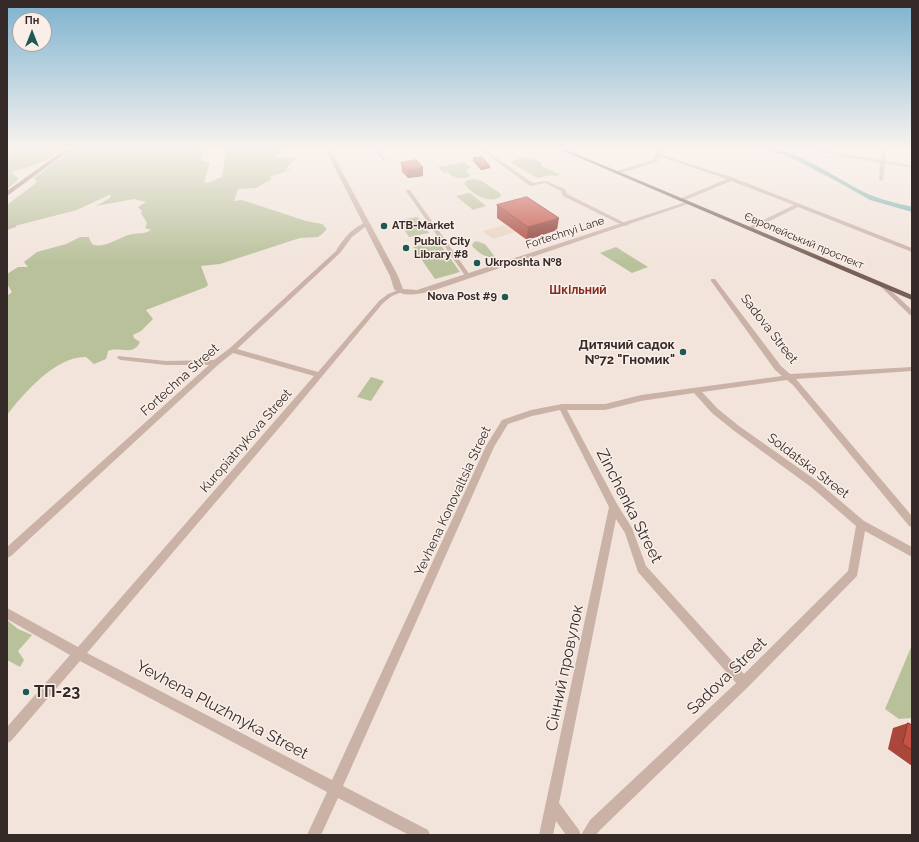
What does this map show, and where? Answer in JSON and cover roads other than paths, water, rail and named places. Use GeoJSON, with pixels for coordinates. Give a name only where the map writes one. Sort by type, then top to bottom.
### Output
{"type":"FeatureCollection","features":[{"type":"Feature","properties":{"kind":"main road"},"geometry":{"type":"LineString","coordinates":[[7,194],[17,186]]}},
{"type":"Feature","properties":{"kind":"main road","name":"Європейський проспект"},"geometry":{"type":"LineString","coordinates":[[649,186],[912,298]]}},
{"type":"Feature","properties":{"kind":"street"},"geometry":{"type":"LineString","coordinates":[[347,186],[394,276],[398,289],[401,291]]}},
{"type":"Feature","properties":{"kind":"street"},"geometry":{"type":"LineString","coordinates":[[555,186],[563,190],[565,195],[626,225]]}},
{"type":"Feature","properties":{"kind":"street"},"geometry":{"type":"LineString","coordinates":[[680,200],[714,186]]}},
{"type":"Feature","properties":{"kind":"street"},"geometry":{"type":"LineString","coordinates":[[749,186],[796,206],[912,250]]}},
{"type":"Feature","properties":{"kind":"street"},"geometry":{"type":"LineString","coordinates":[[408,191],[468,276]]}},
{"type":"Feature","properties":{"kind":"street","name":"Fortechnyi Lane"},"geometry":{"type":"LineString","coordinates":[[401,291],[417,292],[626,225],[688,203]]}},
{"type":"Feature","properties":{"kind":"street"},"geometry":{"type":"LineString","coordinates":[[749,229],[796,206]]}},
{"type":"Feature","properties":{"kind":"street","name":"Fortechna Street"},"geometry":{"type":"LineString","coordinates":[[7,553],[338,252],[345,240],[358,228],[366,224]]}},
{"type":"Feature","properties":{"kind":"street"},"geometry":{"type":"LineString","coordinates":[[7,228],[14,226]]}},
{"type":"Feature","properties":{"kind":"street","name":"Sadova Street"},"geometry":{"type":"LineString","coordinates":[[713,280],[778,368],[790,377],[912,523]]}},
{"type":"Feature","properties":{"kind":"street"},"geometry":{"type":"LineString","coordinates":[[881,284],[912,314]]}},
{"type":"Feature","properties":{"kind":"street","name":"Kuropiatnykova Street"},"geometry":{"type":"LineString","coordinates":[[7,737],[381,302],[390,295],[401,291]]}},
{"type":"Feature","properties":{"kind":"street"},"geometry":{"type":"LineString","coordinates":[[232,350],[319,375]]}},
{"type":"Feature","properties":{"kind":"street"},"geometry":{"type":"LineString","coordinates":[[121,358],[166,362],[216,362]]}},
{"type":"Feature","properties":{"kind":"street","name":"Yevhena Konovaltsia Street"},"geometry":{"type":"LineString","coordinates":[[314,835],[490,446],[505,422],[531,413],[562,407],[605,407],[641,398],[790,377],[912,369]]}},
{"type":"Feature","properties":{"kind":"street","name":"Soldatska Street"},"geometry":{"type":"LineString","coordinates":[[696,390],[715,411],[736,428],[814,484],[861,524],[912,552]]}},
{"type":"Feature","properties":{"kind":"street","name":"Zinchenka Street"},"geometry":{"type":"LineString","coordinates":[[562,407],[614,507],[629,531],[642,569],[744,683]]}},
{"type":"Feature","properties":{"kind":"street","name":"Сінний провулок"},"geometry":{"type":"LineString","coordinates":[[546,835],[614,507]]}},
{"type":"Feature","properties":{"kind":"street","name":"Sadova Street"},"geometry":{"type":"LineString","coordinates":[[588,835],[595,825],[744,683],[853,573],[861,524]]}},
{"type":"Feature","properties":{"kind":"street","name":"Yevhena Pluzhnyka Street"},"geometry":{"type":"LineString","coordinates":[[7,613],[78,654],[424,835]]}},
{"type":"Feature","properties":{"kind":"street"},"geometry":{"type":"LineString","coordinates":[[553,806],[574,835]]}},
{"type":"Feature","properties":{"kind":"water"},"geometry":{"type":"Polygon","coordinates":[[[846,186],[853,186],[884,200],[912,207],[912,212],[870,200],[846,186]]]}},
{"type":"Feature","properties":{"kind":"place","name":"ATB-Market"},"geometry":{"type":"Point","coordinates":[384,226]}},
{"type":"Feature","properties":{"kind":"place","name":"Public City Library #8"},"geometry":{"type":"Point","coordinates":[406,248]}},
{"type":"Feature","properties":{"kind":"place","name":"Ukrposhta №8"},"geometry":{"type":"Point","coordinates":[477,263]}},
{"type":"Feature","properties":{"kind":"place","name":"Nova Post #9"},"geometry":{"type":"Point","coordinates":[505,297]}},
{"type":"Feature","properties":{"kind":"place","name":"Дитячий садок №72 \"Гномик\""},"geometry":{"type":"Point","coordinates":[683,352]}},
{"type":"Feature","properties":{"kind":"place","name":"ТП-23"},"geometry":{"type":"Point","coordinates":[26,692]}},
{"type":"Feature","properties":{"kind":"district","name":"Шкільний"},"geometry":{"type":"Point","coordinates":[578,290]}}]}
